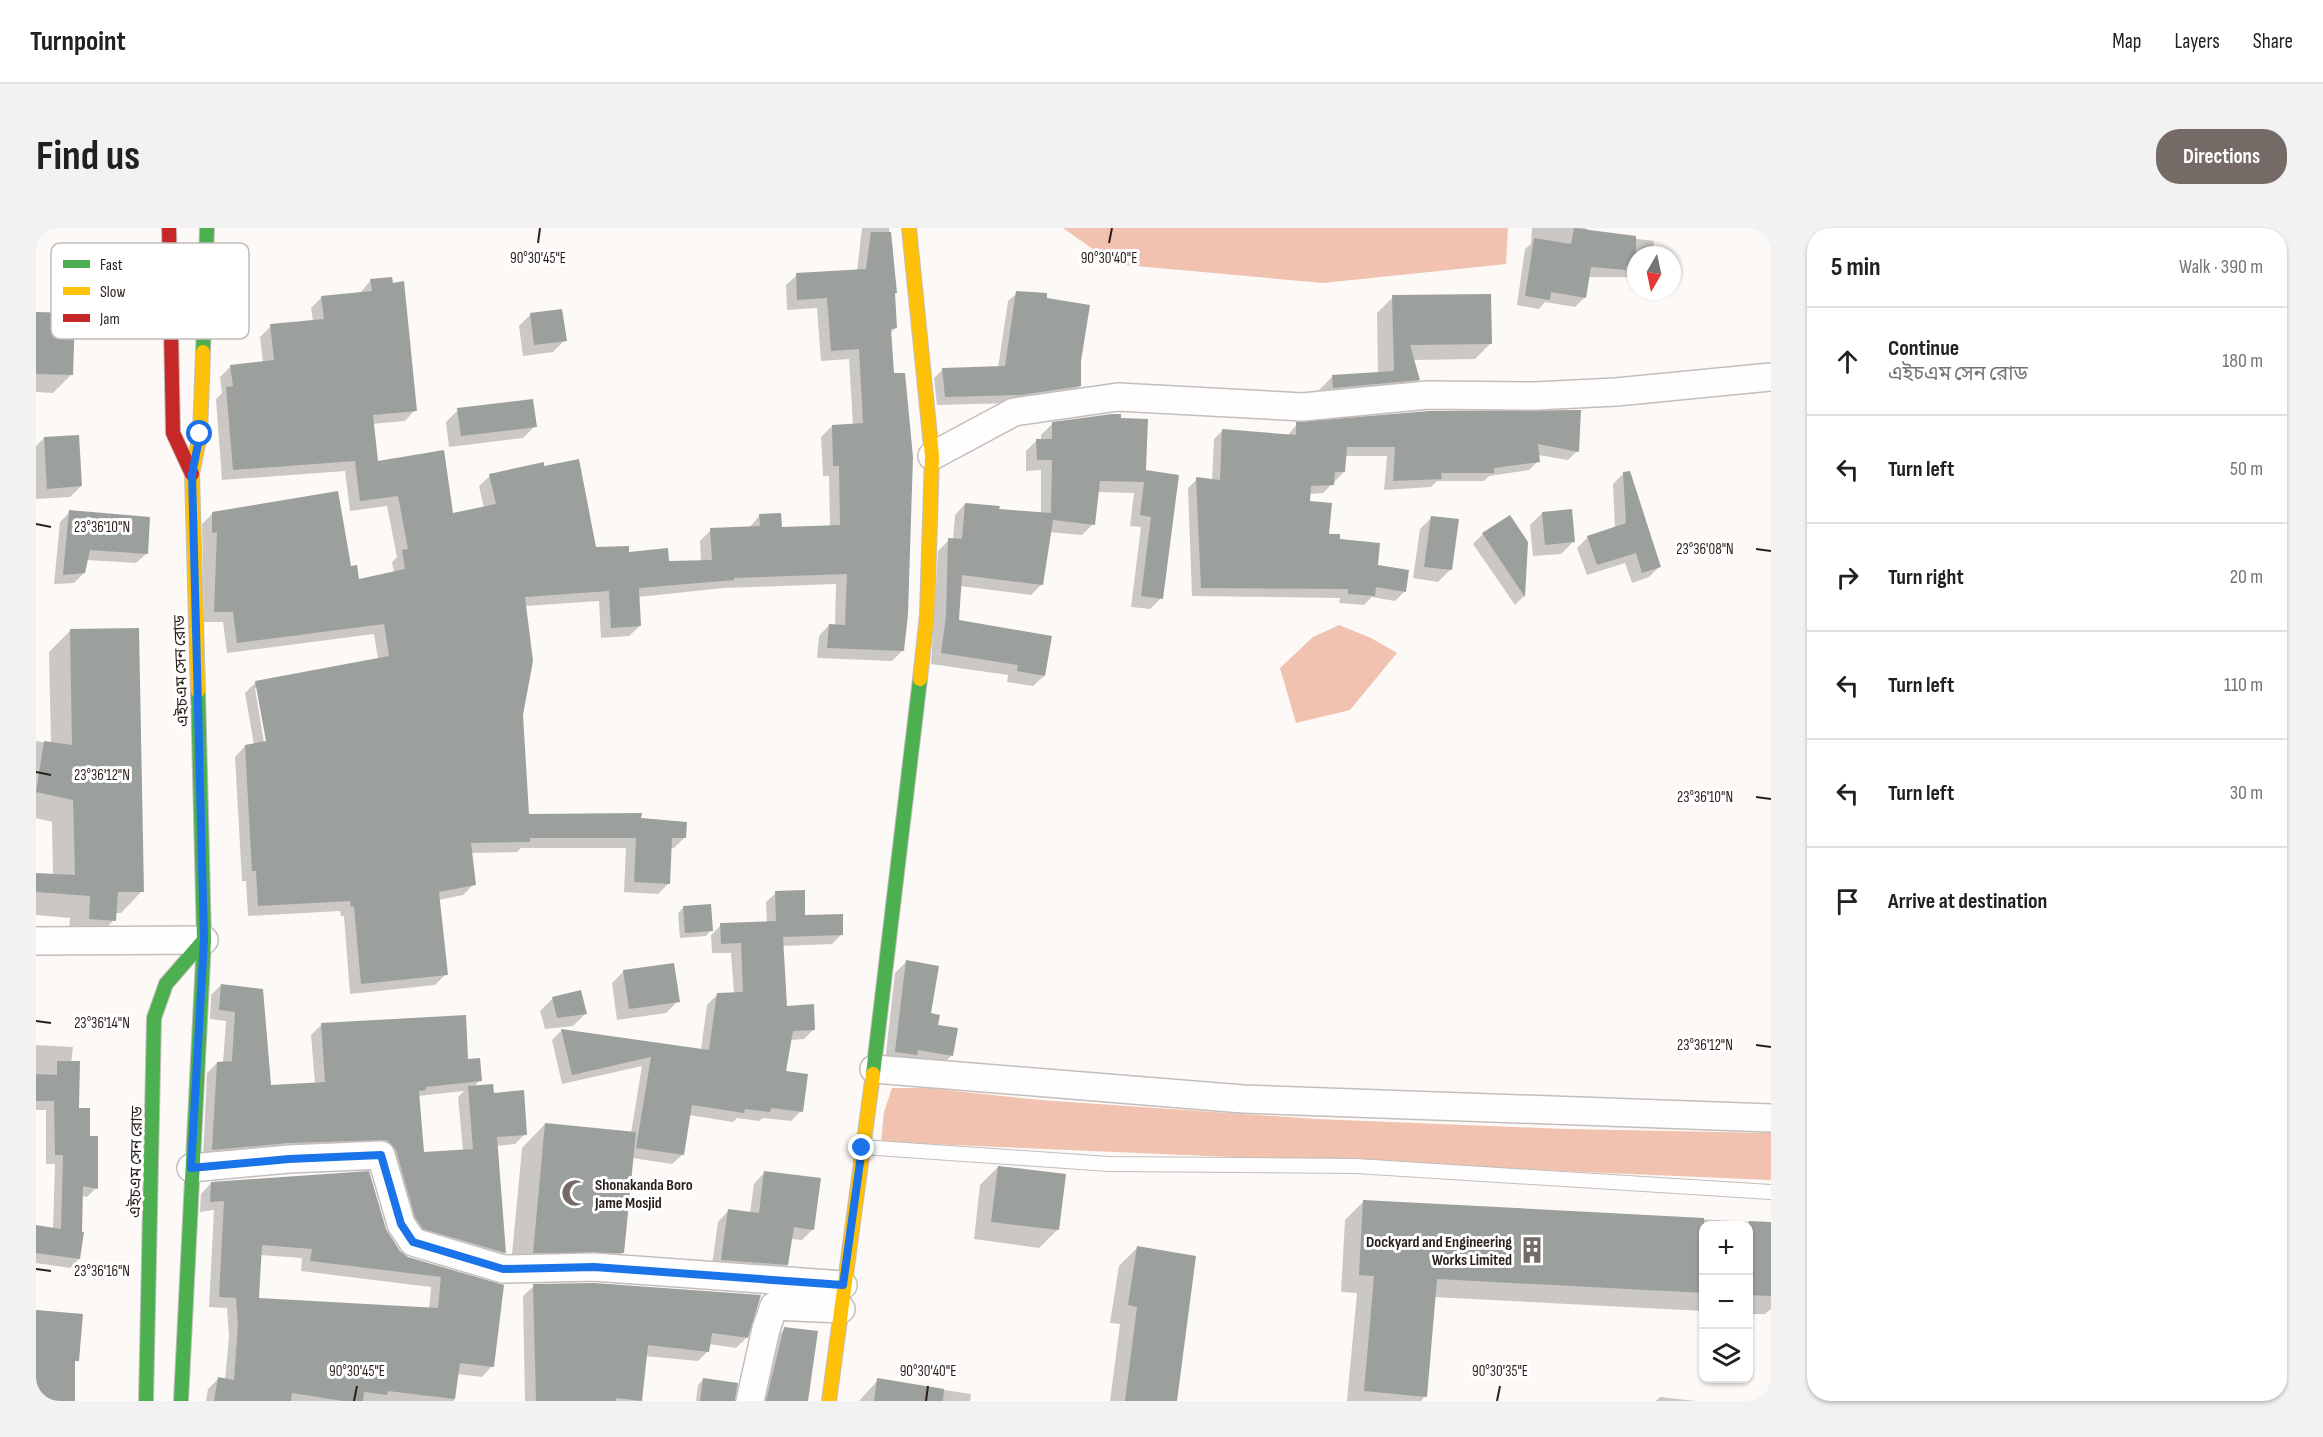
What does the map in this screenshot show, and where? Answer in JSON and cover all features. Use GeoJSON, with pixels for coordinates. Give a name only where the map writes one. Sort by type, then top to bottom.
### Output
{"type":"FeatureCollection","features":[{"type":"Feature","properties":{"kind":"main road","name":"এইচএম সেন রোড"},"geometry":{"type":"LineString","coordinates":[[169,228],[169,243]]}},
{"type":"Feature","properties":{"kind":"main road","name":"এইচএম সেন রোড"},"geometry":{"type":"LineString","coordinates":[[206,243],[207,228]]}},
{"type":"Feature","properties":{"kind":"main road"},"geometry":{"type":"LineString","coordinates":[[829,1401],[874,1069],[927,615],[932,456],[909,228]]}},
{"type":"Feature","properties":{"kind":"main road","name":"এইচএম সেন রোড"},"geometry":{"type":"LineString","coordinates":[[171,339],[173,433],[192,474]]}},
{"type":"Feature","properties":{"kind":"main road","name":"এইচএম সেন রোড"},"geometry":{"type":"LineString","coordinates":[[181,1401],[204,940],[192,474],[200,434],[203,339]]}},
{"type":"Feature","properties":{"kind":"main road","name":"এইচএম সেন রোড"},"geometry":{"type":"LineString","coordinates":[[146,1401],[154,1018],[166,984],[204,940]]}},
{"type":"Feature","properties":{"kind":"street"},"geometry":{"type":"LineString","coordinates":[[932,456],[1014,412],[1118,397],[1303,407],[1428,395],[1534,396],[1616,392],[1771,377]]}},
{"type":"Feature","properties":{"kind":"street"},"geometry":{"type":"LineString","coordinates":[[36,941],[204,940]]}},
{"type":"Feature","properties":{"kind":"street"},"geometry":{"type":"LineString","coordinates":[[874,1069],[1242,1099],[1771,1118]]}},
{"type":"Feature","properties":{"kind":"street"},"geometry":{"type":"LineString","coordinates":[[191,1168],[289,1159],[381,1155],[401,1224],[409,1237],[423,1246],[503,1269],[594,1267],[842,1297]]}},
{"type":"Feature","properties":{"kind":"street"},"geometry":{"type":"LineString","coordinates":[[750,1401],[766,1329],[774,1306],[842,1297]]}},
{"type":"Feature","properties":{"kind":"lane"},"geometry":{"type":"LineString","coordinates":[[862,1148],[1109,1164],[1356,1166],[1771,1192]]}},
{"type":"Feature","properties":{"kind":"shaded area"},"geometry":{"type":"Polygon","coordinates":[[[1063,228],[1508,228],[1506,264],[1323,283],[1114,264],[1063,228]]]}},
{"type":"Feature","properties":{"kind":"shaded area"},"geometry":{"type":"Polygon","coordinates":[[[1339,625],[1371,638],[1397,653],[1350,710],[1296,723],[1280,668],[1313,637],[1339,625]]]}},
{"type":"Feature","properties":{"kind":"shaded area"},"geometry":{"type":"Polygon","coordinates":[[[892,1088],[928,1088],[1040,1100],[1317,1119],[1566,1129],[1771,1133],[1771,1180],[881,1142],[884,1112],[892,1088]]]}},
{"type":"Feature","properties":{"kind":"building"},"geometry":{"type":"Polygon","coordinates":[[[1574,228],[1636,236],[1636,246],[1627,246],[1626,270],[1591,267],[1586,298],[1551,292],[1550,300],[1525,296],[1534,238],[1571,244],[1574,228]]]}},
{"type":"Feature","properties":{"kind":"building"},"geometry":{"type":"Polygon","coordinates":[[[871,232],[891,232],[897,293],[895,293],[897,328],[891,329],[894,373],[905,373],[913,457],[908,614],[904,651],[827,648],[829,624],[845,625],[847,574],[734,578],[734,580],[639,588],[641,626],[611,628],[609,591],[525,597],[533,661],[523,715],[529,814],[642,813],[641,818],[687,822],[686,838],[672,838],[670,884],[634,882],[636,838],[530,838],[530,842],[471,843],[476,885],[439,892],[448,975],[361,984],[354,906],[351,907],[350,901],[258,906],[256,871],[252,871],[245,745],[266,741],[255,681],[389,656],[384,624],[237,643],[233,612],[214,612],[217,532],[212,533],[212,512],[338,491],[351,566],[357,565],[359,579],[405,569],[402,550],[408,549],[398,496],[360,501],[355,461],[233,470],[226,387],[233,386],[230,365],[274,360],[270,324],[324,319],[321,296],[372,291],[370,279],[392,277],[393,283],[404,281],[417,411],[373,415],[378,461],[444,450],[453,513],[496,504],[489,474],[544,462],[544,466],[579,459],[596,547],[629,546],[629,552],[668,548],[669,561],[712,560],[710,528],[760,526],[759,514],[781,513],[782,527],[840,525],[839,466],[833,466],[832,425],[863,423],[859,349],[831,351],[827,298],[797,300],[796,273],[866,269],[871,232]]]}},
{"type":"Feature","properties":{"kind":"building"},"geometry":{"type":"Polygon","coordinates":[[[1016,291],[1047,293],[1047,298],[1090,305],[1081,361],[1081,386],[1021,395],[945,397],[942,368],[1005,366],[1016,291]]]}},
{"type":"Feature","properties":{"kind":"building"},"geometry":{"type":"Polygon","coordinates":[[[1491,294],[1492,344],[1410,345],[1420,380],[1333,388],[1332,375],[1394,371],[1392,295],[1491,294]]]}},
{"type":"Feature","properties":{"kind":"building"},"geometry":{"type":"Polygon","coordinates":[[[562,309],[567,341],[534,345],[530,313],[562,309]]]}},
{"type":"Feature","properties":{"kind":"building"},"geometry":{"type":"Polygon","coordinates":[[[36,312],[51,312],[51,339],[74,339],[73,375],[36,374],[36,312]]]}},
{"type":"Feature","properties":{"kind":"building"},"geometry":{"type":"Polygon","coordinates":[[[533,399],[537,427],[461,436],[457,408],[533,399]]]}},
{"type":"Feature","properties":{"kind":"building"},"geometry":{"type":"Polygon","coordinates":[[[1581,410],[1579,452],[1538,444],[1540,462],[1494,468],[1494,473],[1441,473],[1442,479],[1393,481],[1395,447],[1347,447],[1345,472],[1335,472],[1334,485],[1311,486],[1310,501],[1332,503],[1329,534],[1340,534],[1340,539],[1380,543],[1378,565],[1409,570],[1406,592],[1376,587],[1375,596],[1348,594],[1348,589],[1201,588],[1196,477],[1220,480],[1222,429],[1296,435],[1296,422],[1429,411],[1581,410]]]}},
{"type":"Feature","properties":{"kind":"building"},"geometry":{"type":"Polygon","coordinates":[[[1121,414],[1121,418],[1148,419],[1146,470],[1179,475],[1163,599],[1141,596],[1151,517],[1140,515],[1144,482],[1100,481],[1095,525],[1053,520],[1043,585],[962,575],[959,620],[1052,636],[1045,676],[1017,671],[1018,665],[941,653],[946,616],[948,538],[962,539],[965,503],[1000,506],[999,509],[1051,513],[1052,460],[1037,460],[1036,439],[1052,439],[1052,422],[1121,414]]]}},
{"type":"Feature","properties":{"kind":"building"},"geometry":{"type":"Polygon","coordinates":[[[79,435],[82,486],[47,489],[44,437],[79,435]]]}},
{"type":"Feature","properties":{"kind":"building"},"geometry":{"type":"Polygon","coordinates":[[[1630,471],[1661,567],[1642,573],[1636,553],[1597,565],[1587,536],[1626,523],[1623,472],[1630,471]]]}},
{"type":"Feature","properties":{"kind":"building"},"geometry":{"type":"Polygon","coordinates":[[[1572,509],[1575,542],[1545,545],[1542,512],[1572,509]]]}},
{"type":"Feature","properties":{"kind":"building"},"geometry":{"type":"Polygon","coordinates":[[[69,510],[150,517],[148,554],[90,550],[85,573],[63,575],[69,510]]]}},
{"type":"Feature","properties":{"kind":"building"},"geometry":{"type":"Polygon","coordinates":[[[1510,515],[1528,542],[1525,597],[1482,533],[1510,515]]]}},
{"type":"Feature","properties":{"kind":"building"},"geometry":{"type":"Polygon","coordinates":[[[1431,516],[1459,519],[1452,570],[1424,567],[1431,516]]]}},
{"type":"Feature","properties":{"kind":"building"},"geometry":{"type":"Polygon","coordinates":[[[139,628],[144,892],[118,892],[116,921],[89,919],[90,896],[36,892],[36,873],[75,875],[73,800],[36,792],[44,741],[72,745],[70,629],[139,628]]]}},
{"type":"Feature","properties":{"kind":"building"},"geometry":{"type":"Polygon","coordinates":[[[805,890],[805,915],[843,914],[843,935],[783,937],[787,1006],[814,1004],[815,1030],[793,1031],[786,1071],[808,1074],[803,1112],[771,1108],[770,1112],[745,1109],[744,1113],[692,1105],[684,1155],[636,1148],[651,1057],[572,1075],[561,1029],[709,1050],[717,993],[743,992],[741,943],[721,944],[720,923],[776,921],[775,891],[805,890]]]}},
{"type":"Feature","properties":{"kind":"building"},"geometry":{"type":"Polygon","coordinates":[[[711,904],[713,931],[685,933],[683,906],[711,904]]]}},
{"type":"Feature","properties":{"kind":"building"},"geometry":{"type":"Polygon","coordinates":[[[906,960],[939,966],[931,1013],[940,1015],[938,1025],[958,1028],[953,1056],[918,1050],[917,1055],[895,1052],[906,960]]]}},
{"type":"Feature","properties":{"kind":"building"},"geometry":{"type":"Polygon","coordinates":[[[674,963],[680,1002],[629,1009],[623,970],[674,963]]]}},
{"type":"Feature","properties":{"kind":"building"},"geometry":{"type":"Polygon","coordinates":[[[221,984],[263,989],[271,1085],[325,1082],[321,1023],[466,1015],[468,1059],[480,1058],[482,1081],[426,1087],[426,1090],[419,1091],[424,1152],[473,1149],[468,1086],[493,1084],[494,1093],[524,1090],[527,1135],[497,1137],[506,1253],[423,1229],[415,1217],[396,1150],[387,1140],[288,1143],[212,1150],[217,1062],[232,1061],[235,1012],[219,1010],[221,984]]]}},
{"type":"Feature","properties":{"kind":"building"},"geometry":{"type":"Polygon","coordinates":[[[581,990],[587,1014],[557,1018],[552,997],[581,990]]]}},
{"type":"Feature","properties":{"kind":"building"},"geometry":{"type":"Polygon","coordinates":[[[57,1061],[80,1061],[79,1108],[90,1108],[90,1136],[98,1136],[98,1189],[83,1186],[82,1232],[84,1232],[80,1259],[36,1253],[36,1225],[61,1229],[63,1155],[55,1155],[54,1101],[36,1101],[36,1074],[57,1075],[57,1061]]]}},
{"type":"Feature","properties":{"kind":"building"},"geometry":{"type":"Polygon","coordinates":[[[545,1123],[636,1132],[624,1253],[533,1253],[545,1123]]]}},
{"type":"Feature","properties":{"kind":"building"},"geometry":{"type":"Polygon","coordinates":[[[998,1166],[1066,1174],[1059,1230],[991,1222],[998,1166]]]}},
{"type":"Feature","properties":{"kind":"building"},"geometry":{"type":"Polygon","coordinates":[[[369,1171],[386,1229],[400,1251],[408,1257],[504,1285],[494,1367],[460,1363],[455,1399],[388,1391],[387,1395],[364,1392],[363,1401],[343,1401],[292,1393],[291,1401],[214,1401],[218,1377],[234,1380],[238,1325],[236,1298],[219,1297],[224,1201],[210,1202],[211,1182],[369,1171]],[[262,1245],[259,1298],[438,1308],[441,1277],[310,1261],[312,1249],[262,1245]]]}},
{"type":"Feature","properties":{"kind":"building"},"geometry":{"type":"Polygon","coordinates":[[[764,1171],[821,1178],[814,1230],[794,1227],[788,1265],[721,1260],[728,1209],[759,1213],[764,1171]]]}},
{"type":"Feature","properties":{"kind":"building","name":"Dockyard and Engineering Works Limited"},"geometry":{"type":"Polygon","coordinates":[[[1363,1200],[1704,1218],[1704,1221],[1699,1221],[1699,1293],[1437,1279],[1427,1397],[1364,1391],[1374,1276],[1359,1275],[1363,1200]]]}},
{"type":"Feature","properties":{"kind":"building"},"geometry":{"type":"Polygon","coordinates":[[[1753,1221],[1771,1222],[1771,1296],[1753,1295],[1753,1221]]]}},
{"type":"Feature","properties":{"kind":"building"},"geometry":{"type":"Polygon","coordinates":[[[1137,1246],[1196,1256],[1177,1401],[1125,1401],[1137,1307],[1128,1305],[1137,1246]]]}},
{"type":"Feature","properties":{"kind":"building"},"geometry":{"type":"Polygon","coordinates":[[[594,1283],[761,1295],[748,1338],[712,1333],[709,1352],[648,1345],[642,1401],[616,1398],[616,1401],[536,1401],[533,1284],[594,1283]]]}},
{"type":"Feature","properties":{"kind":"building"},"geometry":{"type":"Polygon","coordinates":[[[36,1310],[83,1314],[79,1361],[75,1361],[75,1401],[36,1401],[36,1310]]]}},
{"type":"Feature","properties":{"kind":"building"},"geometry":{"type":"Polygon","coordinates":[[[784,1327],[818,1331],[808,1401],[766,1401],[784,1327]]]}},
{"type":"Feature","properties":{"kind":"building"},"geometry":{"type":"Polygon","coordinates":[[[703,1378],[738,1383],[735,1401],[700,1401],[703,1378]]]}},
{"type":"Feature","properties":{"kind":"building"},"geometry":{"type":"Polygon","coordinates":[[[877,1378],[944,1389],[943,1401],[874,1401],[877,1378]]]}},
{"type":"Feature","properties":{"kind":"traffic: fast"},"geometry":{"type":"LineString","coordinates":[[207,228],[207,243]]}},
{"type":"Feature","properties":{"kind":"traffic: fast"},"geometry":{"type":"LineString","coordinates":[[203,339],[203,352]]}},
{"type":"Feature","properties":{"kind":"traffic: fast"},"geometry":{"type":"LineString","coordinates":[[873,1074],[920,679]]}},
{"type":"Feature","properties":{"kind":"traffic: fast"},"geometry":{"type":"LineString","coordinates":[[181,1401],[204,940],[198,691]]}},
{"type":"Feature","properties":{"kind":"traffic: fast"},"geometry":{"type":"LineString","coordinates":[[146,1401],[154,1018],[166,984],[204,940]]}},
{"type":"Feature","properties":{"kind":"traffic: slow"},"geometry":{"type":"LineString","coordinates":[[909,228],[932,456],[927,615],[920,679]]}},
{"type":"Feature","properties":{"kind":"traffic: slow"},"geometry":{"type":"LineString","coordinates":[[198,691],[192,474],[200,434],[203,352]]}},
{"type":"Feature","properties":{"kind":"traffic: slow"},"geometry":{"type":"LineString","coordinates":[[829,1401],[873,1074]]}},
{"type":"Feature","properties":{"kind":"traffic: jam"},"geometry":{"type":"LineString","coordinates":[[169,228],[169,243]]}},
{"type":"Feature","properties":{"kind":"traffic: jam"},"geometry":{"type":"LineString","coordinates":[[171,339],[173,433],[192,474]]}},
{"type":"Feature","properties":{"kind":"place","name":"Shonakanda Boro Jame Mosjid"},"geometry":{"type":"Point","coordinates":[575,1193]}},
{"type":"Feature","properties":{"kind":"place","name":"Dockyard and Engineering Works Limited"},"geometry":{"type":"Point","coordinates":[1532,1250]}},
{"type":"Feature","properties":{"kind":"route"},"geometry":{"type":"LineString","coordinates":[[200,434],[192,474],[204,940],[191,1168],[377,1154],[384,1156],[388,1183],[401,1224],[413,1242],[489,1266],[503,1269],[594,1267],[843,1285],[862,1148]]}}]}
